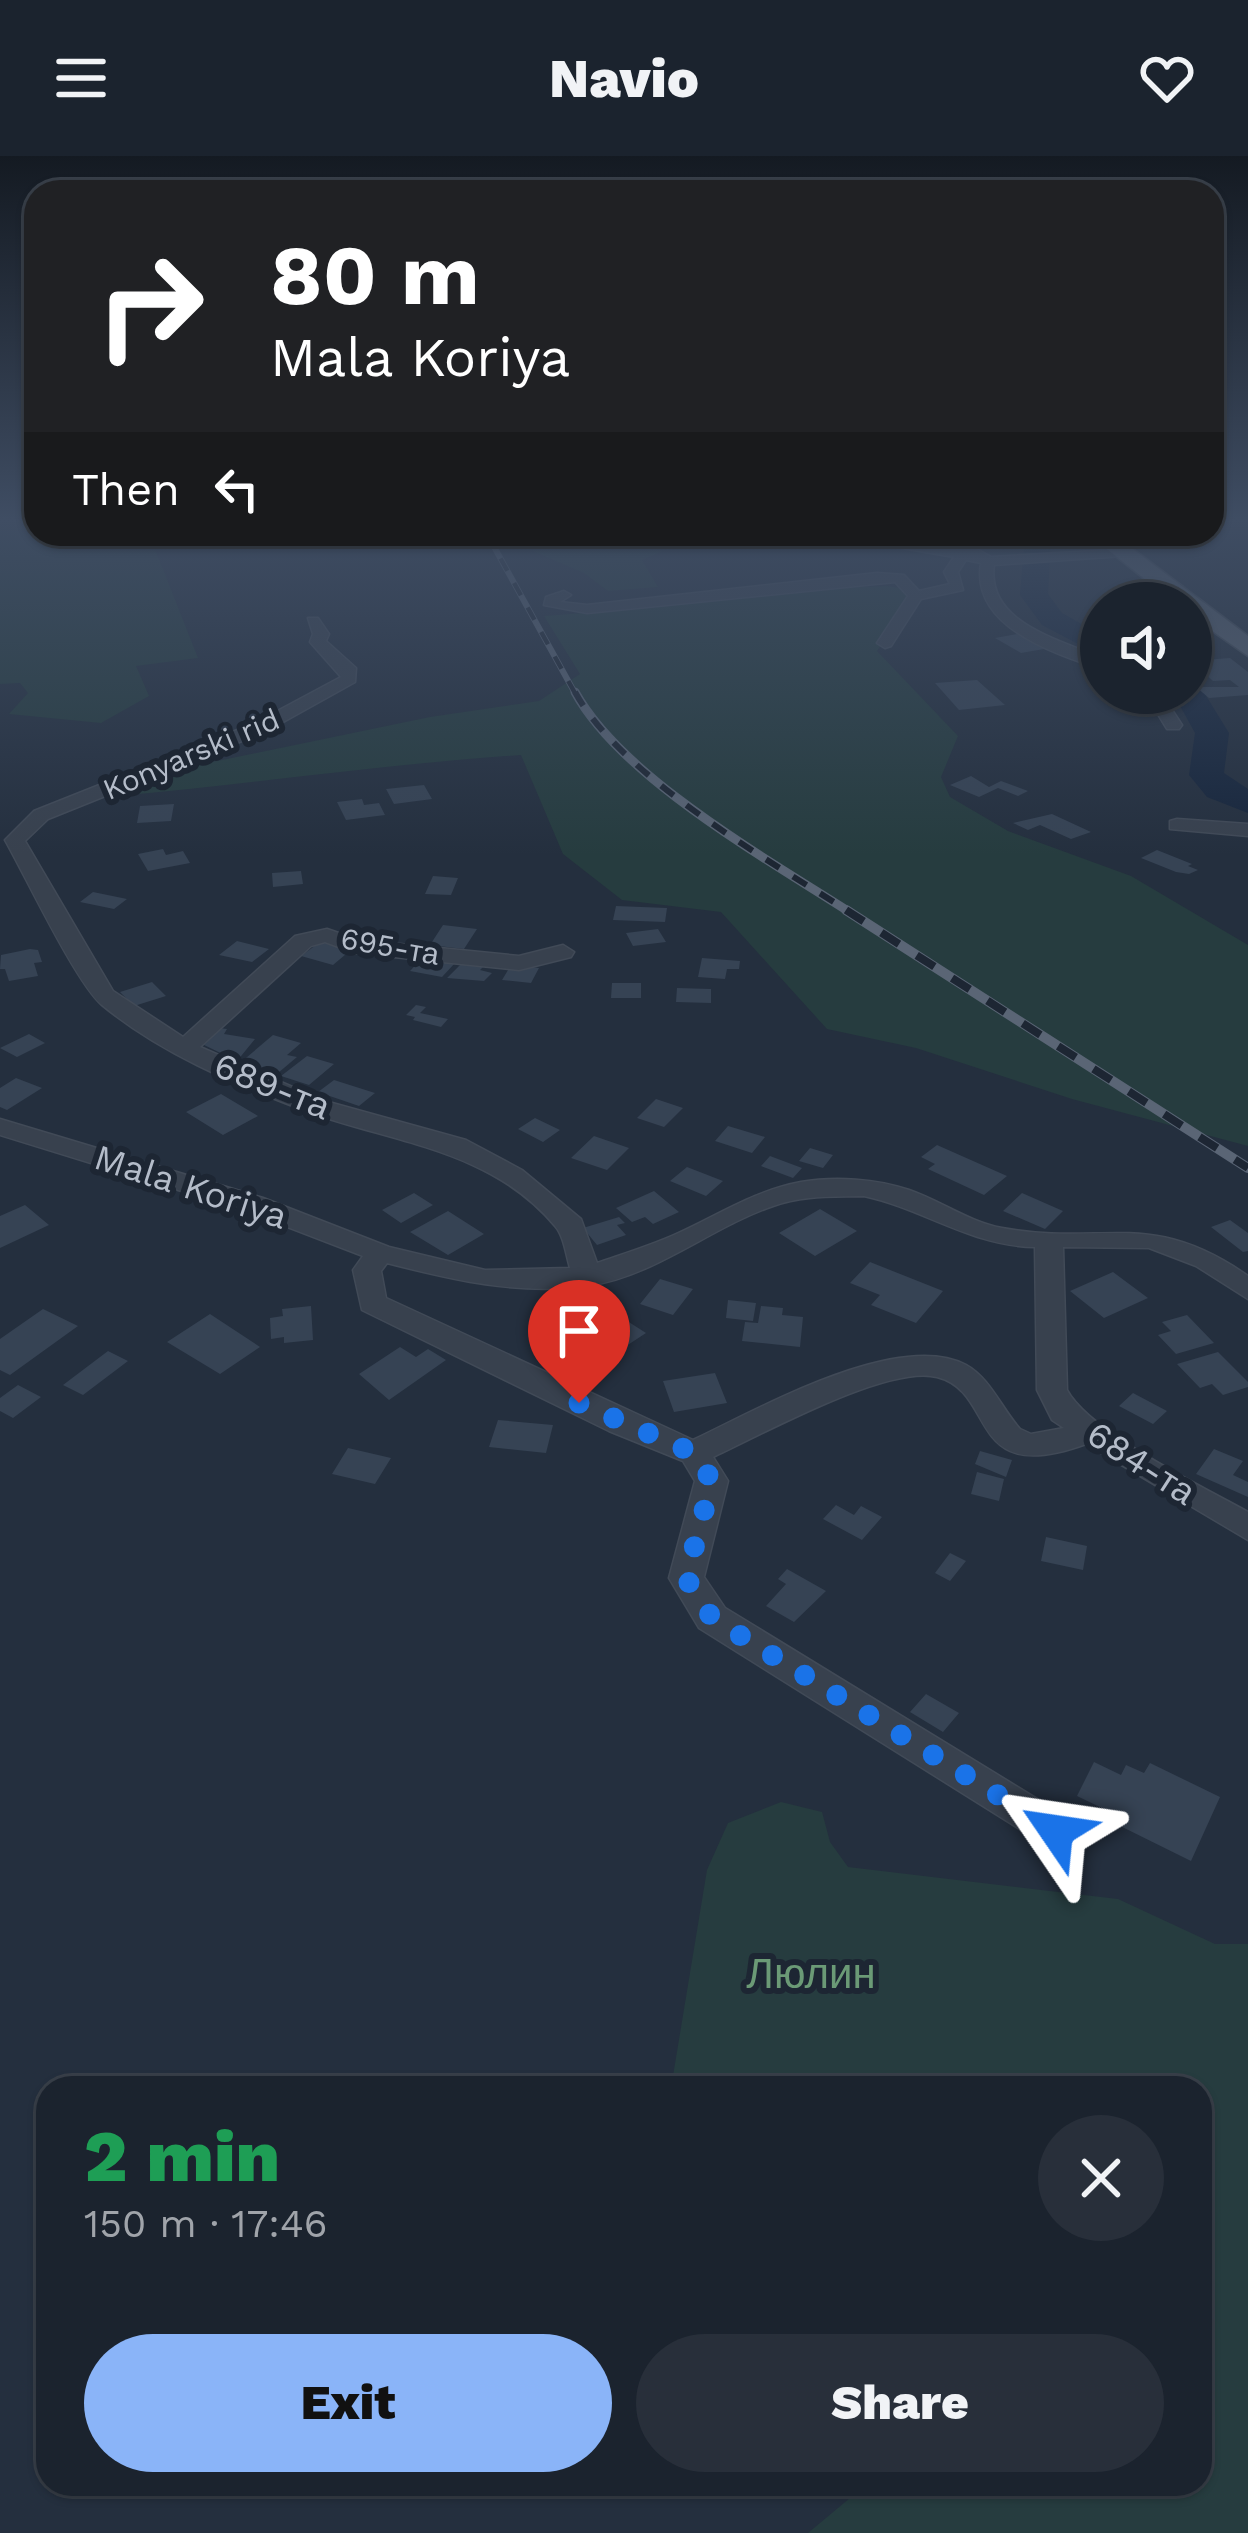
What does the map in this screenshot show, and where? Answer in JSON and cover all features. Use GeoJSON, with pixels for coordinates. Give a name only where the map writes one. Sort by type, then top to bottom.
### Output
{"type":"FeatureCollection","features":[{"type":"Feature","properties":{"kind":"street","name":"Konyarski rid"},"geometry":{"type":"LineString","coordinates":[[26,825],[261,727],[349,679],[350,671],[318,642],[320,633]]}},
{"type":"Feature","properties":{"kind":"street"},"geometry":{"type":"LineString","coordinates":[[885,643],[892,633]]}},
{"type":"Feature","properties":{"kind":"street"},"geometry":{"type":"LineString","coordinates":[[1032,633],[1080,655]]}},
{"type":"Feature","properties":{"kind":"street"},"geometry":{"type":"LineString","coordinates":[[1166,714],[1173,725]]}},
{"type":"Feature","properties":{"kind":"street"},"geometry":{"type":"LineString","coordinates":[[0,828],[26,825]]}},
{"type":"Feature","properties":{"kind":"street","name":"689-та"},"geometry":{"type":"LineString","coordinates":[[26,825],[15,840],[104,995],[140,1024],[209,1062],[316,1106],[457,1145],[513,1176],[571,1225],[587,1277]]}},
{"type":"Feature","properties":{"kind":"street"},"geometry":{"type":"LineString","coordinates":[[1177,825],[1248,830]]}},
{"type":"Feature","properties":{"kind":"street","name":"695-та"},"geometry":{"type":"LineString","coordinates":[[186,1047],[303,941],[327,935],[355,946],[519,963],[562,952]]}},
{"type":"Feature","properties":{"kind":"street","name":"Mala Koriya"},"geometry":{"type":"LineString","coordinates":[[0,1127],[253,1204],[380,1253],[485,1279],[587,1277],[683,1241],[760,1201],[805,1189],[863,1188],[901,1196],[976,1231],[1049,1240],[1152,1240],[1206,1260],[1248,1290]]}},
{"type":"Feature","properties":{"kind":"street","name":"684-та"},"geometry":{"type":"LineString","coordinates":[[1049,1240],[1052,1390],[1064,1412],[1248,1528]]}},
{"type":"Feature","properties":{"kind":"street"},"geometry":{"type":"LineString","coordinates":[[380,1253],[367,1270],[372,1303],[620,1423],[694,1453],[712,1481],[686,1578],[712,1618],[1056,1831]]}},
{"type":"Feature","properties":{"kind":"street"},"geometry":{"type":"LineString","coordinates":[[694,1453],[889,1371],[929,1364],[950,1368],[970,1382],[995,1427],[1014,1439],[1059,1445],[1089,1431]]}},
{"type":"Feature","properties":{"kind":"green space"},"geometry":{"type":"Polygon","coordinates":[[[0,633],[188,633],[198,658],[136,666],[149,696],[101,723],[9,714],[28,693],[20,683],[0,684],[0,633]]]}},
{"type":"Feature","properties":{"kind":"green space"},"geometry":{"type":"Polygon","coordinates":[[[555,633],[889,633],[877,651],[958,736],[941,777],[950,797],[1008,831],[1131,876],[1248,945],[1248,1146],[1072,1099],[916,1048],[827,1029],[721,912],[622,900],[563,854],[521,755],[117,796],[106,784],[430,717],[539,701],[580,674],[555,633]]]}},
{"type":"Feature","properties":{"kind":"green space","name":"Люлин"},"geometry":{"type":"Polygon","coordinates":[[[781,1802],[822,1812],[830,1842],[848,1867],[1118,1899],[1215,1944],[1248,1944],[1248,2533],[808,2533],[852,2496],[1212,2496],[1212,2076],[673,2076],[707,1870],[728,1823],[781,1802]]]}},
{"type":"Feature","properties":{"kind":"building"},"geometry":{"type":"Polygon","coordinates":[[[1017,634],[1044,649],[1021,653],[995,638],[1017,634]]]}},
{"type":"Feature","properties":{"kind":"building"},"geometry":{"type":"Polygon","coordinates":[[[1230,658],[1248,672],[1248,695],[1212,698],[1212,687],[1239,687],[1230,680],[1212,680],[1212,659],[1230,658]]]}},
{"type":"Feature","properties":{"kind":"building"},"geometry":{"type":"Polygon","coordinates":[[[977,680],[1005,705],[959,710],[935,683],[977,680]]]}},
{"type":"Feature","properties":{"kind":"building"},"geometry":{"type":"Polygon","coordinates":[[[971,776],[989,787],[1001,781],[1028,791],[1018,796],[998,788],[979,797],[950,785],[971,776]]]}},
{"type":"Feature","properties":{"kind":"building"},"geometry":{"type":"Polygon","coordinates":[[[424,785],[432,799],[394,804],[386,789],[424,785]]]}},
{"type":"Feature","properties":{"kind":"building"},"geometry":{"type":"Polygon","coordinates":[[[362,799],[364,805],[379,803],[385,815],[346,820],[337,802],[362,799]]]}},
{"type":"Feature","properties":{"kind":"building"},"geometry":{"type":"Polygon","coordinates":[[[174,804],[171,821],[137,823],[140,806],[174,804]]]}},
{"type":"Feature","properties":{"kind":"building"},"geometry":{"type":"Polygon","coordinates":[[[1052,814],[1091,832],[1071,839],[1040,825],[1028,830],[1013,823],[1052,814]]]}},
{"type":"Feature","properties":{"kind":"building"},"geometry":{"type":"Polygon","coordinates":[[[163,849],[166,855],[183,851],[190,863],[148,871],[138,854],[163,849]]]}},
{"type":"Feature","properties":{"kind":"building"},"geometry":{"type":"Polygon","coordinates":[[[1157,850],[1198,870],[1176,872],[1141,858],[1157,850]]]}},
{"type":"Feature","properties":{"kind":"building"},"geometry":{"type":"Polygon","coordinates":[[[301,871],[303,884],[273,887],[272,873],[301,871]]]}},
{"type":"Feature","properties":{"kind":"building"},"geometry":{"type":"Polygon","coordinates":[[[433,876],[458,878],[451,895],[425,894],[433,876]]]}},
{"type":"Feature","properties":{"kind":"building"},"geometry":{"type":"Polygon","coordinates":[[[93,892],[127,899],[114,909],[80,902],[93,892]]]}},
{"type":"Feature","properties":{"kind":"building"},"geometry":{"type":"Polygon","coordinates":[[[616,906],[667,908],[665,922],[613,920],[616,906]]]}},
{"type":"Feature","properties":{"kind":"building"},"geometry":{"type":"Polygon","coordinates":[[[443,925],[477,929],[464,949],[430,945],[443,925]]]}},
{"type":"Feature","properties":{"kind":"building"},"geometry":{"type":"Polygon","coordinates":[[[658,929],[666,942],[633,946],[626,933],[658,929]]]}},
{"type":"Feature","properties":{"kind":"building"},"geometry":{"type":"Polygon","coordinates":[[[237,941],[269,949],[252,962],[219,955],[237,941]]]}},
{"type":"Feature","properties":{"kind":"building"},"geometry":{"type":"Polygon","coordinates":[[[320,942],[352,949],[333,965],[301,956],[320,942]]]}},
{"type":"Feature","properties":{"kind":"building"},"geometry":{"type":"Polygon","coordinates":[[[38,950],[42,962],[34,963],[38,976],[9,981],[5,969],[0,969],[1,955],[38,950]]]}},
{"type":"Feature","properties":{"kind":"building"},"geometry":{"type":"Polygon","coordinates":[[[423,957],[455,963],[442,977],[410,971],[423,957]]]}},
{"type":"Feature","properties":{"kind":"building"},"geometry":{"type":"Polygon","coordinates":[[[702,958],[740,961],[739,969],[727,969],[725,979],[698,977],[702,958]]]}},
{"type":"Feature","properties":{"kind":"building"},"geometry":{"type":"Polygon","coordinates":[[[462,963],[492,973],[484,981],[447,978],[462,963]]]}},
{"type":"Feature","properties":{"kind":"building"},"geometry":{"type":"Polygon","coordinates":[[[511,965],[539,968],[531,983],[502,980],[511,965]]]}},
{"type":"Feature","properties":{"kind":"building"},"geometry":{"type":"Polygon","coordinates":[[[152,982],[166,996],[134,1006],[120,992],[152,982]]]}},
{"type":"Feature","properties":{"kind":"building"},"geometry":{"type":"Polygon","coordinates":[[[612,983],[641,983],[641,998],[611,998],[612,983]]]}},
{"type":"Feature","properties":{"kind":"building"},"geometry":{"type":"Polygon","coordinates":[[[677,988],[711,989],[711,1003],[676,1002],[677,988]]]}},
{"type":"Feature","properties":{"kind":"building"},"geometry":{"type":"Polygon","coordinates":[[[416,1005],[426,1007],[420,1013],[448,1019],[441,1027],[413,1020],[415,1017],[406,1015],[416,1005]]]}},
{"type":"Feature","properties":{"kind":"building"},"geometry":{"type":"Polygon","coordinates":[[[219,1028],[227,1029],[224,1034],[255,1039],[237,1061],[202,1044],[219,1028]]]}},
{"type":"Feature","properties":{"kind":"building"},"geometry":{"type":"Polygon","coordinates":[[[29,1034],[45,1043],[17,1057],[0,1048],[29,1034]]]}},
{"type":"Feature","properties":{"kind":"building"},"geometry":{"type":"Polygon","coordinates":[[[273,1035],[301,1043],[287,1055],[297,1057],[278,1073],[240,1063],[273,1035]]]}},
{"type":"Feature","properties":{"kind":"building"},"geometry":{"type":"Polygon","coordinates":[[[307,1056],[334,1064],[309,1085],[281,1076],[307,1056]]]}},
{"type":"Feature","properties":{"kind":"building"},"geometry":{"type":"Polygon","coordinates":[[[16,1078],[42,1088],[7,1110],[0,1107],[0,1088],[16,1078]]]}},
{"type":"Feature","properties":{"kind":"building"},"geometry":{"type":"Polygon","coordinates":[[[334,1080],[375,1093],[359,1106],[318,1092],[334,1080]]]}},
{"type":"Feature","properties":{"kind":"building"},"geometry":{"type":"Polygon","coordinates":[[[221,1094],[258,1116],[223,1135],[186,1112],[221,1094]]]}},
{"type":"Feature","properties":{"kind":"building"},"geometry":{"type":"Polygon","coordinates":[[[656,1099],[683,1108],[664,1127],[637,1118],[656,1099]]]}},
{"type":"Feature","properties":{"kind":"building"},"geometry":{"type":"Polygon","coordinates":[[[535,1118],[560,1130],[543,1142],[518,1129],[535,1118]]]}},
{"type":"Feature","properties":{"kind":"building"},"geometry":{"type":"Polygon","coordinates":[[[728,1126],[765,1137],[752,1153],[715,1141],[728,1126]]]}},
{"type":"Feature","properties":{"kind":"building"},"geometry":{"type":"Polygon","coordinates":[[[594,1136],[629,1148],[607,1170],[571,1158],[594,1136]]]}},
{"type":"Feature","properties":{"kind":"building"},"geometry":{"type":"Polygon","coordinates":[[[937,1145],[1007,1176],[984,1195],[928,1169],[935,1164],[921,1157],[937,1145]]]}},
{"type":"Feature","properties":{"kind":"building"},"geometry":{"type":"Polygon","coordinates":[[[810,1148],[833,1155],[823,1168],[799,1161],[810,1148]]]}},
{"type":"Feature","properties":{"kind":"building"},"geometry":{"type":"Polygon","coordinates":[[[770,1156],[802,1168],[793,1178],[761,1166],[770,1156]]]}},
{"type":"Feature","properties":{"kind":"building"},"geometry":{"type":"Polygon","coordinates":[[[687,1167],[723,1181],[706,1196],[670,1181],[687,1167]]]}},
{"type":"Feature","properties":{"kind":"building"},"geometry":{"type":"Polygon","coordinates":[[[654,1191],[679,1212],[653,1224],[645,1217],[632,1222],[616,1208],[654,1191]]]}},
{"type":"Feature","properties":{"kind":"building"},"geometry":{"type":"Polygon","coordinates":[[[414,1193],[433,1205],[401,1223],[382,1210],[414,1193]]]}},
{"type":"Feature","properties":{"kind":"building"},"geometry":{"type":"Polygon","coordinates":[[[1022,1193],[1063,1211],[1045,1229],[1003,1211],[1022,1193]]]}},
{"type":"Feature","properties":{"kind":"building"},"geometry":{"type":"Polygon","coordinates":[[[25,1205],[49,1225],[0,1248],[0,1216],[25,1205]]]}},
{"type":"Feature","properties":{"kind":"building"},"geometry":{"type":"Polygon","coordinates":[[[820,1209],[857,1231],[815,1256],[779,1233],[820,1209]]]}},
{"type":"Feature","properties":{"kind":"building"},"geometry":{"type":"Polygon","coordinates":[[[448,1211],[484,1234],[448,1255],[410,1232],[448,1211]]]}},
{"type":"Feature","properties":{"kind":"building"},"geometry":{"type":"Polygon","coordinates":[[[619,1217],[625,1223],[617,1225],[626,1235],[597,1245],[583,1228],[619,1217]]]}},
{"type":"Feature","properties":{"kind":"building"},"geometry":{"type":"Polygon","coordinates":[[[1230,1220],[1248,1233],[1248,1251],[1211,1227],[1230,1220]]]}},
{"type":"Feature","properties":{"kind":"building"},"geometry":{"type":"Polygon","coordinates":[[[870,1262],[943,1291],[916,1323],[871,1305],[880,1295],[850,1283],[870,1262]]]}},
{"type":"Feature","properties":{"kind":"building"},"geometry":{"type":"Polygon","coordinates":[[[1113,1272],[1148,1298],[1104,1318],[1070,1291],[1113,1272]]]}},
{"type":"Feature","properties":{"kind":"building"},"geometry":{"type":"Polygon","coordinates":[[[660,1279],[693,1289],[673,1315],[640,1304],[660,1279]]]}},
{"type":"Feature","properties":{"kind":"building"},"geometry":{"type":"Polygon","coordinates":[[[728,1300],[756,1303],[753,1321],[726,1318],[728,1300]]]}},
{"type":"Feature","properties":{"kind":"building"},"geometry":{"type":"Polygon","coordinates":[[[311,1306],[313,1340],[284,1343],[284,1337],[271,1339],[270,1318],[283,1316],[282,1309],[311,1306]]]}},
{"type":"Feature","properties":{"kind":"building"},"geometry":{"type":"Polygon","coordinates":[[[761,1306],[783,1308],[782,1315],[803,1317],[800,1347],[742,1341],[745,1322],[758,1323],[761,1306]]]}},
{"type":"Feature","properties":{"kind":"building"},"geometry":{"type":"Polygon","coordinates":[[[43,1309],[78,1326],[10,1375],[0,1370],[0,1339],[43,1309]]]}},
{"type":"Feature","properties":{"kind":"building"},"geometry":{"type":"Polygon","coordinates":[[[600,1312],[614,1321],[621,1317],[646,1333],[611,1356],[572,1330],[600,1312]]]}},
{"type":"Feature","properties":{"kind":"building"},"geometry":{"type":"Polygon","coordinates":[[[210,1314],[260,1347],[220,1374],[167,1342],[210,1314]]]}},
{"type":"Feature","properties":{"kind":"building"},"geometry":{"type":"Polygon","coordinates":[[[1187,1315],[1214,1343],[1176,1354],[1158,1335],[1171,1331],[1162,1322],[1187,1315]]]}},
{"type":"Feature","properties":{"kind":"building"},"geometry":{"type":"Polygon","coordinates":[[[400,1347],[416,1357],[428,1349],[446,1360],[389,1400],[359,1374],[400,1347]]]}},
{"type":"Feature","properties":{"kind":"building"},"geometry":{"type":"Polygon","coordinates":[[[108,1351],[128,1361],[83,1395],[63,1385],[108,1351]]]}},
{"type":"Feature","properties":{"kind":"building"},"geometry":{"type":"Polygon","coordinates":[[[1218,1352],[1248,1387],[1223,1395],[1212,1384],[1200,1388],[1177,1364],[1218,1352]]]}},
{"type":"Feature","properties":{"kind":"building"},"geometry":{"type":"Polygon","coordinates":[[[715,1373],[727,1403],[674,1412],[663,1381],[715,1373]]]}},
{"type":"Feature","properties":{"kind":"building"},"geometry":{"type":"Polygon","coordinates":[[[18,1385],[41,1397],[13,1418],[0,1411],[0,1398],[18,1385]]]}},
{"type":"Feature","properties":{"kind":"building"},"geometry":{"type":"Polygon","coordinates":[[[1133,1393],[1167,1411],[1153,1424],[1119,1406],[1133,1393]]]}},
{"type":"Feature","properties":{"kind":"building"},"geometry":{"type":"Polygon","coordinates":[[[498,1420],[553,1425],[546,1453],[489,1447],[498,1420]]]}},
{"type":"Feature","properties":{"kind":"building"},"geometry":{"type":"Polygon","coordinates":[[[348,1448],[391,1458],[375,1484],[332,1474],[348,1448]]]}},
{"type":"Feature","properties":{"kind":"building"},"geometry":{"type":"Polygon","coordinates":[[[1214,1449],[1243,1461],[1233,1475],[1248,1482],[1248,1497],[1196,1474],[1214,1449]]]}},
{"type":"Feature","properties":{"kind":"building"},"geometry":{"type":"Polygon","coordinates":[[[980,1451],[1012,1460],[1006,1477],[975,1464],[980,1451]]]}},
{"type":"Feature","properties":{"kind":"building"},"geometry":{"type":"Polygon","coordinates":[[[977,1472],[1004,1479],[999,1501],[971,1494],[977,1472]]]}},
{"type":"Feature","properties":{"kind":"building"},"geometry":{"type":"Polygon","coordinates":[[[836,1505],[854,1515],[861,1506],[882,1517],[862,1540],[823,1519],[836,1505]]]}},
{"type":"Feature","properties":{"kind":"building"},"geometry":{"type":"Polygon","coordinates":[[[1046,1537],[1087,1546],[1083,1570],[1041,1561],[1046,1537]]]}},
{"type":"Feature","properties":{"kind":"building"},"geometry":{"type":"Polygon","coordinates":[[[950,1553],[966,1561],[950,1581],[935,1573],[950,1553]]]}},
{"type":"Feature","properties":{"kind":"building"},"geometry":{"type":"Polygon","coordinates":[[[787,1569],[826,1591],[794,1622],[766,1606],[786,1584],[778,1579],[787,1569]]]}},
{"type":"Feature","properties":{"kind":"building"},"geometry":{"type":"Polygon","coordinates":[[[926,1694],[959,1713],[943,1732],[910,1712],[926,1694]]]}},
{"type":"Feature","properties":{"kind":"building"},"geometry":{"type":"Polygon","coordinates":[[[1094,1762],[1121,1775],[1126,1765],[1144,1773],[1150,1763],[1220,1797],[1191,1861],[1100,1816],[1104,1809],[1077,1796],[1094,1762]]]}},
{"type":"Feature","properties":{"kind":"waterway"},"geometry":{"type":"LineString","coordinates":[[1076,633],[1080,635]]}},
{"type":"Feature","properties":{"kind":"waterway"},"geometry":{"type":"LineString","coordinates":[[1201,714],[1212,733],[1206,775],[1220,789],[1248,802]]}},
{"type":"Feature","properties":{"kind":"railway"},"geometry":{"type":"LineString","coordinates":[[542,633],[576,695]]}},
{"type":"Feature","properties":{"kind":"railway"},"geometry":{"type":"LineString","coordinates":[[575,692],[597,724],[661,786],[851,913]]}},
{"type":"Feature","properties":{"kind":"railway"},"geometry":{"type":"LineString","coordinates":[[846,910],[1248,1168]]}},
{"type":"Feature","properties":{"kind":"route"},"geometry":{"type":"LineString","coordinates":[[579,1403],[694,1453],[712,1481],[686,1578],[712,1618],[1056,1831]]}}]}
